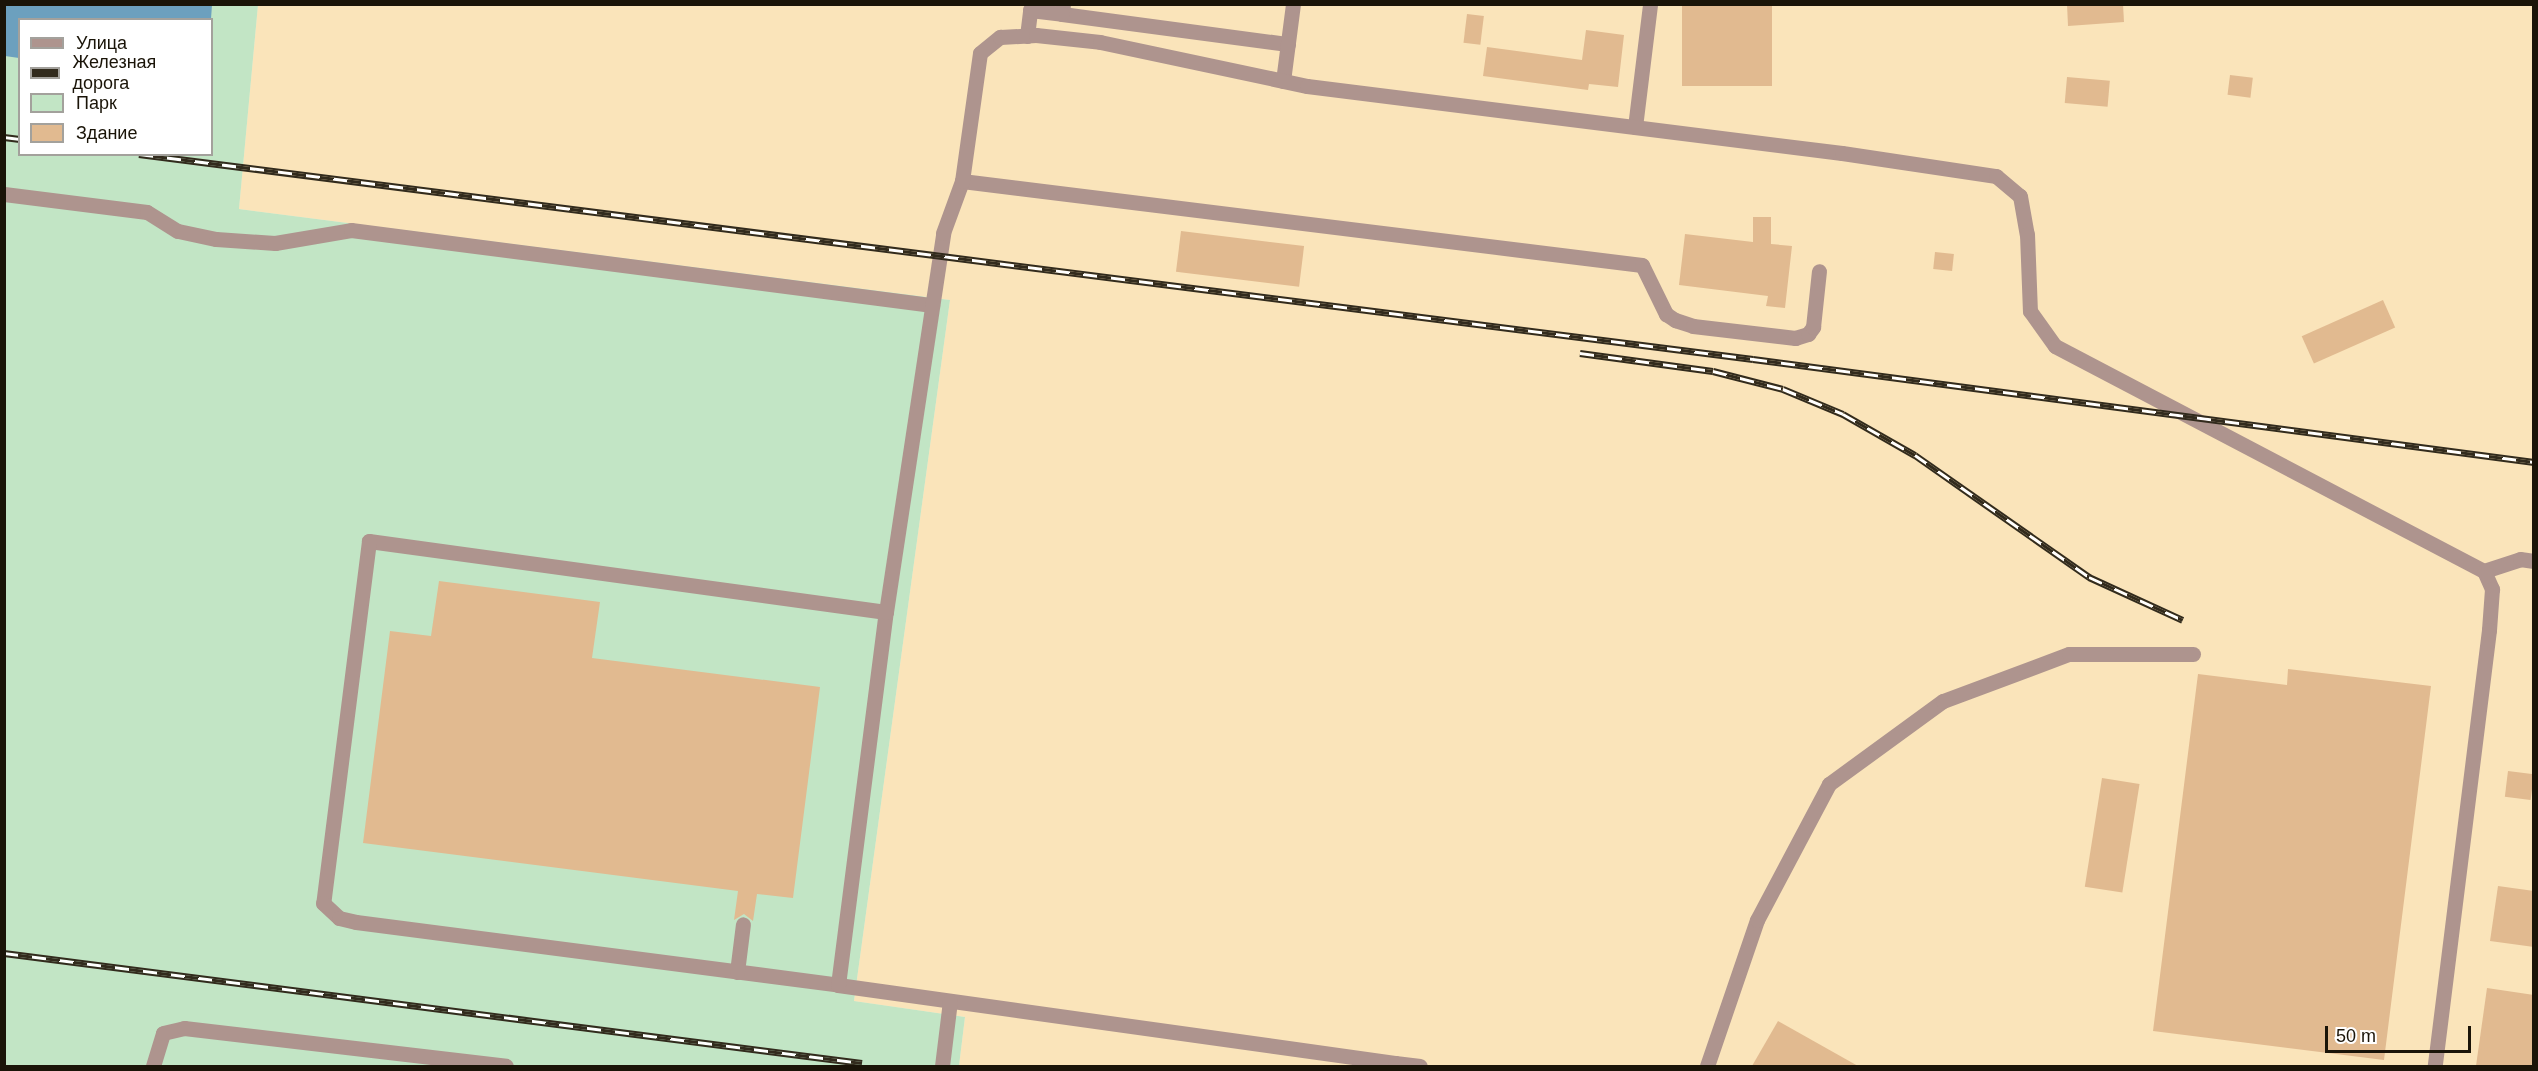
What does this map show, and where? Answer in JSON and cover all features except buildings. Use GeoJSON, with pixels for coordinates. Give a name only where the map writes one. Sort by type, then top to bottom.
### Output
{"type":"FeatureCollection","features":[{"type":"Feature","properties":{"kind":"lane"},"geometry":{"type":"LineString","coordinates":[[1283,81],[1293,4]]}},
{"type":"Feature","properties":{"kind":"lane"},"geometry":{"type":"LineString","coordinates":[[1635,127],[1650,4]]}},
{"type":"Feature","properties":{"kind":"lane"},"geometry":{"type":"LineString","coordinates":[[1027,36],[1030,10],[1062,9],[1288,44]]}},
{"type":"Feature","properties":{"kind":"lane"},"geometry":{"type":"LineString","coordinates":[[838,985],[886,612],[943,233],[962,181],[980,52],[1000,37],[1027,36],[1100,42],[1283,81],[1996,176],[2020,196],[2027,234],[2030,310],[2055,346],[2484,571],[2492,589],[2489,630],[2435,1066]]}},
{"type":"Feature","properties":{"kind":"lane"},"geometry":{"type":"LineString","coordinates":[[962,181],[1642,265],[1666,314],[1675,320],[1693,326],[1795,338],[1808,334],[1813,327],[1819,271]]}},
{"type":"Feature","properties":{"kind":"lane"},"geometry":{"type":"LineString","coordinates":[[4,194],[147,212],[162,218],[178,231],[216,239],[291,242],[351,230],[932,305]]}},
{"type":"Feature","properties":{"kind":"lane"},"geometry":{"type":"LineString","coordinates":[[886,612],[369,541],[323,892],[329,912],[356,922],[838,985],[1395,1065],[1420,1066]]}},
{"type":"Feature","properties":{"kind":"lane"},"geometry":{"type":"LineString","coordinates":[[2484,571],[2520,559],[2534,561]]}},
{"type":"Feature","properties":{"kind":"lane"},"geometry":{"type":"LineString","coordinates":[[1707,1066],[1757,920],[1829,784],[1943,700],[2069,654],[2193,654]]}},
{"type":"Feature","properties":{"kind":"lane"},"geometry":{"type":"LineString","coordinates":[[737,972],[743,924]]}},
{"type":"Feature","properties":{"kind":"lane"},"geometry":{"type":"LineString","coordinates":[[942,1066],[950,1001]]}},
{"type":"Feature","properties":{"kind":"lane"},"geometry":{"type":"LineString","coordinates":[[153,1066],[164,1033],[184,1028],[506,1066]]}},
{"type":"Feature","properties":{"kind":"shaded area"},"geometry":{"type":"Polygon","coordinates":[[[258,5],[2533,5],[2533,1066],[959,1066],[965,1017],[854,1001],[950,300],[239,209],[258,5]]]}},
{"type":"Feature","properties":{"kind":"green space"},"geometry":{"type":"Polygon","coordinates":[[[5,5],[258,5],[239,209],[950,300],[854,1001],[965,1017],[959,1066],[5,1066],[5,5]]]}},
{"type":"Feature","properties":{"kind":"water"},"geometry":{"type":"Polygon","coordinates":[[[5,4],[212,4],[211,18],[18,18],[18,58],[5,56],[5,4]]]}},
{"type":"Feature","properties":{"kind":"railway"},"geometry":{"type":"LineString","coordinates":[[4,137],[18,139]]}},
{"type":"Feature","properties":{"kind":"railway"},"geometry":{"type":"LineString","coordinates":[[155,156],[1753,359],[2534,462]]}},
{"type":"Feature","properties":{"kind":"railway"},"geometry":{"type":"LineString","coordinates":[[1580,353],[1713,371],[1783,389],[1843,414],[1915,455],[2089,577],[2183,620]]}},
{"type":"Feature","properties":{"kind":"railway"},"geometry":{"type":"LineString","coordinates":[[4,953],[862,1063]]}}]}
